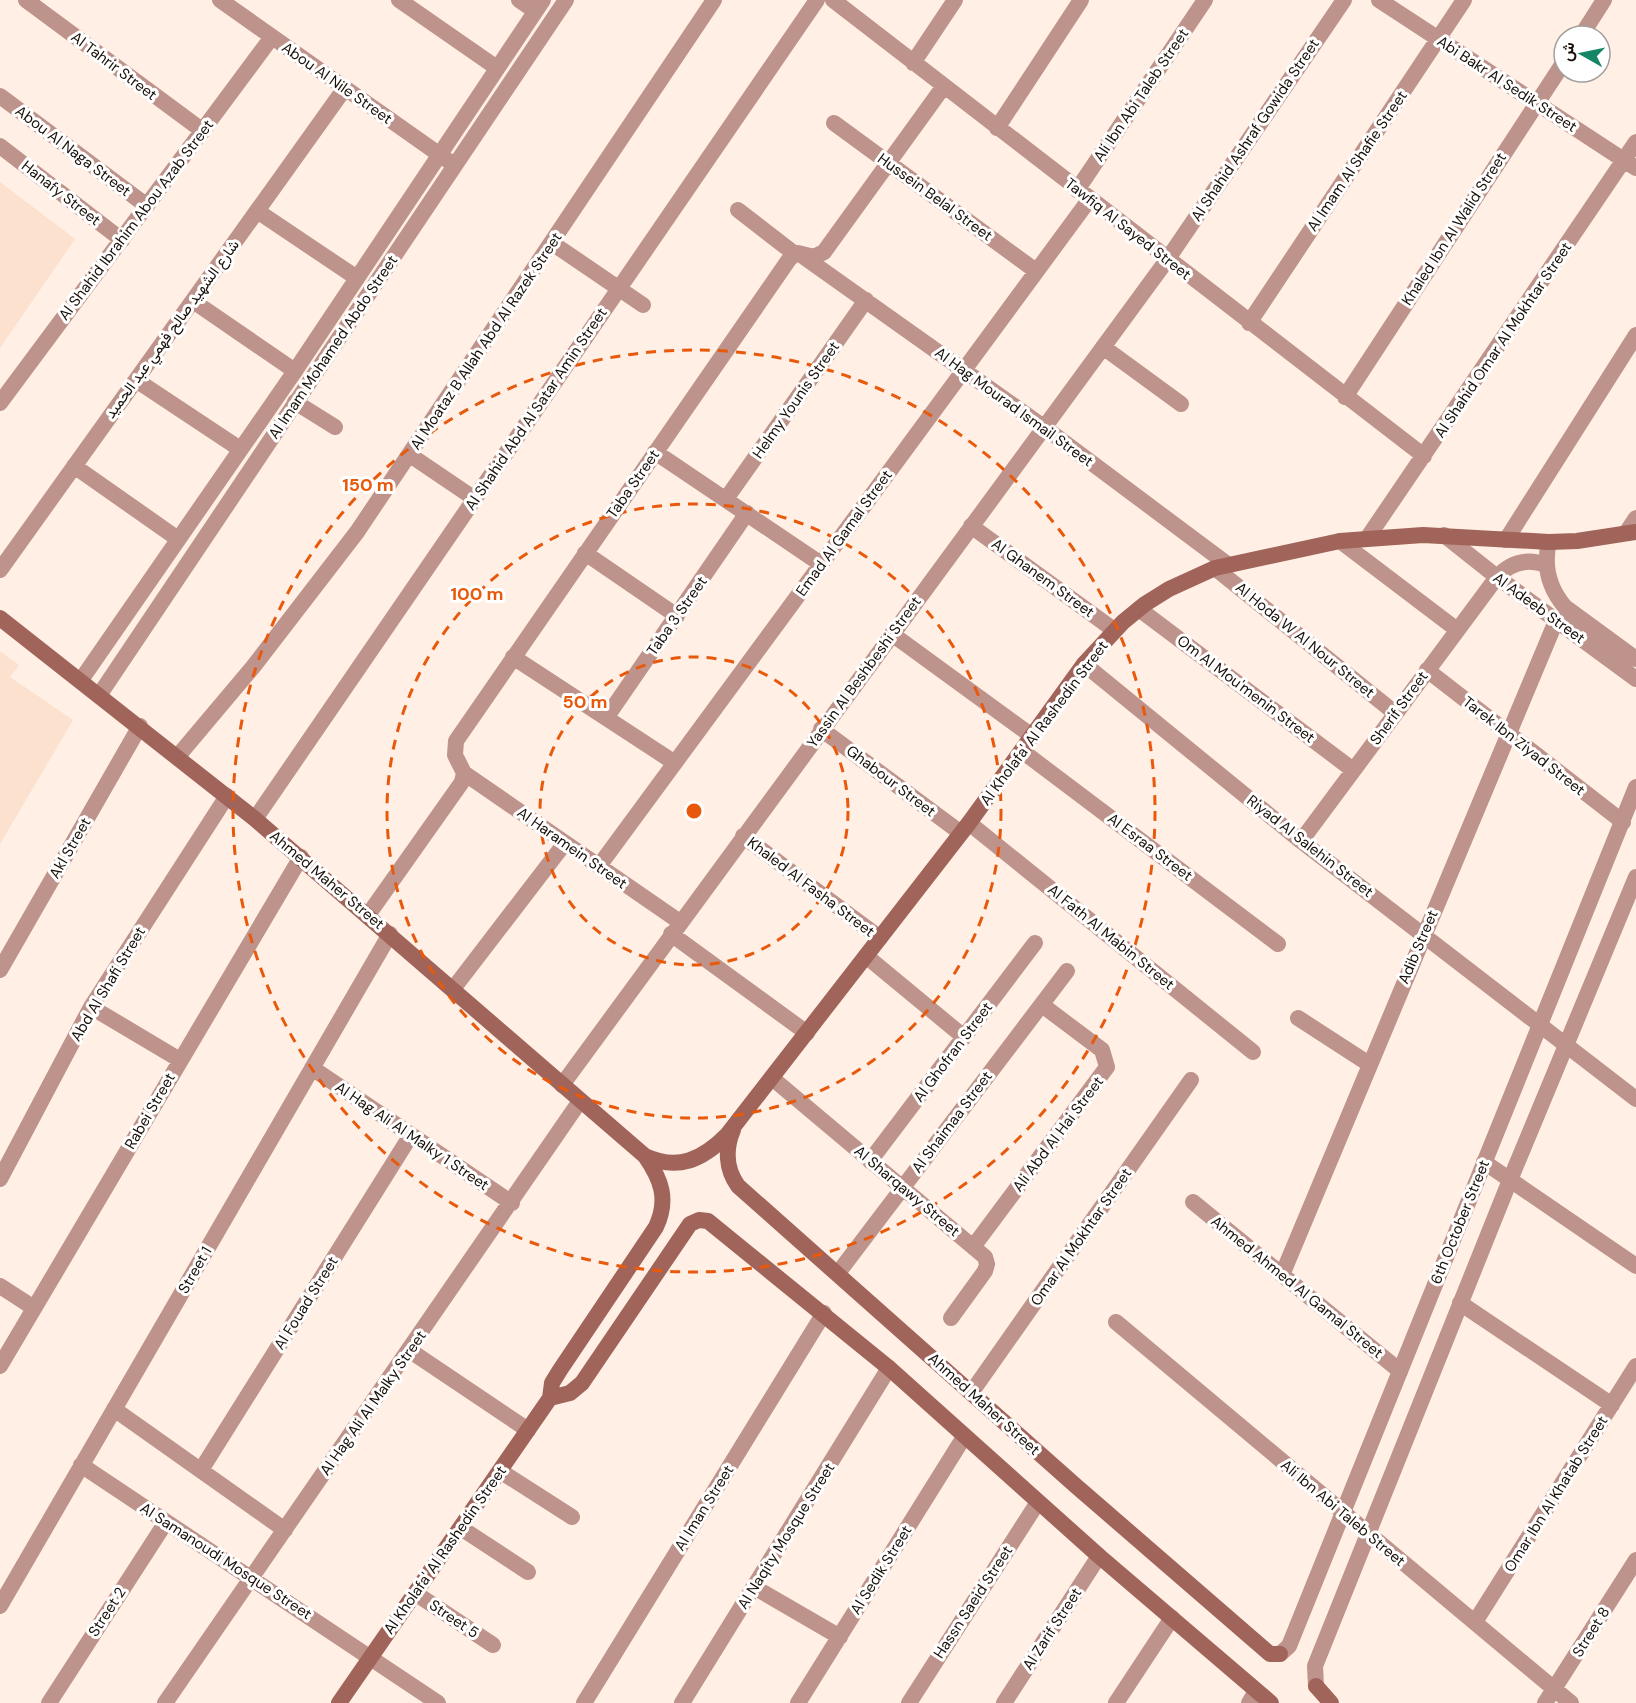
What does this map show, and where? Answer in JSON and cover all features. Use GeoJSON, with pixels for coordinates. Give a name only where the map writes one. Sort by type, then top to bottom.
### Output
{"type":"FeatureCollection","features":[{"type":"Feature","properties":{"kind":"main road","name":"Al Kholafa' Al Rashedin Street"},"geometry":{"type":"LineString","coordinates":[[702,1156],[734,1127],[807,1033],[965,828],[1084,664],[1114,630],[1139,609],[1169,589],[1221,566],[1340,541],[1368,537],[1444,535],[1549,542],[1577,541],[1631,532]]}},
{"type":"Feature","properties":{"kind":"main road","name":"Ahmed Maher Street"},"geometry":{"type":"LineString","coordinates":[[0,618],[100,694],[301,857],[645,1156],[662,1186],[663,1209]]}},
{"type":"Feature","properties":{"kind":"main road","name":"Ahmed Maher Street"},"geometry":{"type":"LineString","coordinates":[[734,1127],[728,1153],[729,1169],[734,1180],[971,1393],[1270,1654],[1280,1654]]}},
{"type":"Feature","properties":{"kind":"main road","name":"Ahmed Maher Street"},"geometry":{"type":"LineString","coordinates":[[645,1156],[673,1164],[702,1156]]}},
{"type":"Feature","properties":{"kind":"main road","name":"Al Kholafa' Al Rashedin Street"},"geometry":{"type":"LineString","coordinates":[[339,1703],[550,1398],[552,1383],[656,1227],[663,1209]]}},
{"type":"Feature","properties":{"kind":"main road"},"geometry":{"type":"LineString","coordinates":[[550,1398],[570,1393],[582,1383],[687,1228],[699,1220],[712,1223],[889,1368],[964,1437],[1172,1618],[1253,1697],[1271,1703]]}},
{"type":"Feature","properties":{"kind":"main road"},"geometry":{"type":"LineString","coordinates":[[1316,1686],[1331,1703]]}},
{"type":"Feature","properties":{"kind":"street","name":"Al Tahrir Street"},"geometry":{"type":"LineString","coordinates":[[26,0],[203,131]]}},
{"type":"Feature","properties":{"kind":"street","name":"Abou Al Nile Street"},"geometry":{"type":"LineString","coordinates":[[220,0],[455,165]]}},
{"type":"Feature","properties":{"kind":"street"},"geometry":{"type":"LineString","coordinates":[[399,0],[497,68]]}},
{"type":"Feature","properties":{"kind":"street"},"geometry":{"type":"LineString","coordinates":[[519,0],[539,6]]}},
{"type":"Feature","properties":{"kind":"street","name":"Al Imam Mohamed Abdo Street"},"geometry":{"type":"LineString","coordinates":[[100,694],[566,0]]}},
{"type":"Feature","properties":{"kind":"street","name":"Al Moataz B Allah Abd Al Razek Street"},"geometry":{"type":"LineString","coordinates":[[178,756],[303,604],[410,455],[714,0]]}},
{"type":"Feature","properties":{"kind":"street","name":"Al Shahid Abd Al Satar Amin Street"},"geometry":{"type":"LineString","coordinates":[[255,819],[817,0]]}},
{"type":"Feature","properties":{"kind":"street","name":"Tawfiq Al Sayed Street"},"geometry":{"type":"LineString","coordinates":[[832,0],[1424,456]]}},
{"type":"Feature","properties":{"kind":"street"},"geometry":{"type":"LineString","coordinates":[[913,63],[955,0]]}},
{"type":"Feature","properties":{"kind":"street"},"geometry":{"type":"LineString","coordinates":[[997,128],[1080,0]]}},
{"type":"Feature","properties":{"kind":"street","name":"Ali Ibn Abi Taleb Street"},"geometry":{"type":"LineString","coordinates":[[1083,195],[1205,0]]}},
{"type":"Feature","properties":{"kind":"street","name":"Al Shahid Ashraf Gowida Street"},"geometry":{"type":"LineString","coordinates":[[1167,260],[1344,0]]}},
{"type":"Feature","properties":{"kind":"street","name":"Abi Bakr Al Sedik Street"},"geometry":{"type":"LineString","coordinates":[[1379,0],[1630,164]]}},
{"type":"Feature","properties":{"kind":"street","name":"Al Imam Al Shafie Street"},"geometry":{"type":"LineString","coordinates":[[1249,323],[1464,0]]}},
{"type":"Feature","properties":{"kind":"street"},"geometry":{"type":"LineString","coordinates":[[1589,24],[1604,0]]}},
{"type":"Feature","properties":{"kind":"street","name":"Al Imam Mohamed Abdo Street"},"geometry":{"type":"LineString","coordinates":[[81,680],[295,371],[539,6]]}},
{"type":"Feature","properties":{"kind":"street","name":"Al Shahid Ibrahim Abou Azab Street"},"geometry":{"type":"LineString","coordinates":[[0,403],[272,37]]}},
{"type":"Feature","properties":{"kind":"street","name":"Khaled Ibn Al Walid Street"},"geometry":{"type":"LineString","coordinates":[[1345,397],[1552,80]]}},
{"type":"Feature","properties":{"kind":"street"},"geometry":{"type":"LineString","coordinates":[[796,253],[814,257],[822,254],[944,86]]}},
{"type":"Feature","properties":{"kind":"street","name":"شارع الشهيد صالح فهمي عبد الحميد"},"geometry":{"type":"LineString","coordinates":[[0,570],[345,88]]}},
{"type":"Feature","properties":{"kind":"street","name":"Abou Al Naga Street"},"geometry":{"type":"LineString","coordinates":[[0,96],[147,207]]}},
{"type":"Feature","properties":{"kind":"street","name":"Hussein Belal Street"},"geometry":{"type":"LineString","coordinates":[[834,123],[1036,271]]}},
{"type":"Feature","properties":{"kind":"street","name":"Al Shahid Omar Al Mokhtar Street"},"geometry":{"type":"LineString","coordinates":[[1368,537],[1630,164],[1636,142]]}},
{"type":"Feature","properties":{"kind":"street","name":"Hanafy Street"},"geometry":{"type":"LineString","coordinates":[[0,146],[122,240]]}},
{"type":"Feature","properties":{"kind":"street","name":"Emad Al Gamal Street"},"geometry":{"type":"LineString","coordinates":[[599,866],[1036,271],[1083,195]]}},
{"type":"Feature","properties":{"kind":"street","name":"Al Hag Mourad Ismail Street"},"geometry":{"type":"LineString","coordinates":[[738,210],[1045,428],[1221,566]]}},
{"type":"Feature","properties":{"kind":"street"},"geometry":{"type":"LineString","coordinates":[[257,212],[357,278]]}},
{"type":"Feature","properties":{"kind":"street"},"geometry":{"type":"LineString","coordinates":[[552,243],[643,305]]}},
{"type":"Feature","properties":{"kind":"street","name":"Taba Street"},"geometry":{"type":"LineString","coordinates":[[464,773],[455,754],[456,741],[655,452],[796,253]]}},
{"type":"Feature","properties":{"kind":"street","name":"Yassin Al Beshbeshi Street"},"geometry":{"type":"LineString","coordinates":[[562,1085],[1167,260]]}},
{"type":"Feature","properties":{"kind":"street","name":"Helmy Younis Street"},"geometry":{"type":"LineString","coordinates":[[726,500],[866,300]]}},
{"type":"Feature","properties":{"kind":"street"},"geometry":{"type":"LineString","coordinates":[[193,301],[295,371]]}},
{"type":"Feature","properties":{"kind":"street"},"geometry":{"type":"LineString","coordinates":[[1506,540],[1636,335]]}},
{"type":"Feature","properties":{"kind":"street"},"geometry":{"type":"LineString","coordinates":[[1103,347],[1181,404]]}},
{"type":"Feature","properties":{"kind":"street"},"geometry":{"type":"LineString","coordinates":[[136,380],[240,449]]}},
{"type":"Feature","properties":{"kind":"street"},"geometry":{"type":"LineString","coordinates":[[296,402],[334,427]]}},
{"type":"Feature","properties":{"kind":"street"},"geometry":{"type":"LineString","coordinates":[[655,452],[821,564]]}},
{"type":"Feature","properties":{"kind":"street"},"geometry":{"type":"LineString","coordinates":[[410,455],[475,499]]}},
{"type":"Feature","properties":{"kind":"street"},"geometry":{"type":"LineString","coordinates":[[74,466],[178,539]]}},
{"type":"Feature","properties":{"kind":"street","name":"Taba 3 Street"},"geometry":{"type":"LineString","coordinates":[[606,718],[747,513]]}},
{"type":"Feature","properties":{"kind":"street"},"geometry":{"type":"LineString","coordinates":[[1631,532],[1636,518]]}},
{"type":"Feature","properties":{"kind":"street","name":"Al Ghanem Street"},"geometry":{"type":"LineString","coordinates":[[971,526],[1114,630]]}},
{"type":"Feature","properties":{"kind":"street","name":"Al Adeeb Street"},"geometry":{"type":"LineString","coordinates":[[1444,535],[1636,679]]}},
{"type":"Feature","properties":{"kind":"street"},"geometry":{"type":"LineString","coordinates":[[1340,541],[1456,629]]}},
{"type":"Feature","properties":{"kind":"street","name":"Al Adeeb Street"},"geometry":{"type":"LineString","coordinates":[[1549,542],[1546,565],[1552,588],[1565,607],[1636,659]]}},
{"type":"Feature","properties":{"kind":"street"},"geometry":{"type":"LineString","coordinates":[[585,553],[677,616]]}},
{"type":"Feature","properties":{"kind":"street"},"geometry":{"type":"LineString","coordinates":[[1497,577],[1519,562],[1538,562],[1546,565]]}},
{"type":"Feature","properties":{"kind":"street","name":"Al Hoda W Al Nour Street"},"geometry":{"type":"LineString","coordinates":[[1221,566],[1395,713]]}},
{"type":"Feature","properties":{"kind":"street","name":"Sherif Street"},"geometry":{"type":"LineString","coordinates":[[1302,841],[1456,629],[1497,577]]}},
{"type":"Feature","properties":{"kind":"street","name":"Om Al Mou'menin Street"},"geometry":{"type":"LineString","coordinates":[[1139,609],[1353,770]]}},
{"type":"Feature","properties":{"kind":"street","name":"Adib Street"},"geometry":{"type":"LineString","coordinates":[[1282,1275],[1556,621]]}},
{"type":"Feature","properties":{"kind":"street"},"geometry":{"type":"LineString","coordinates":[[892,634],[1032,736]]}},
{"type":"Feature","properties":{"kind":"street"},"geometry":{"type":"LineString","coordinates":[[513,657],[675,763]]}},
{"type":"Feature","properties":{"kind":"street","name":"Riyad Al Salehin Street"},"geometry":{"type":"LineString","coordinates":[[1084,664],[1302,841],[1636,1099]]}},
{"type":"Feature","properties":{"kind":"street","name":"Tarek Ibn Ziyad Street"},"geometry":{"type":"LineString","coordinates":[[1427,670],[1623,822]]}},
{"type":"Feature","properties":{"kind":"street","name":"Akl Street"},"geometry":{"type":"LineString","coordinates":[[0,970],[140,726]]}},
{"type":"Feature","properties":{"kind":"street","name":"Ghabour Street"},"geometry":{"type":"LineString","coordinates":[[821,729],[965,828]]}},
{"type":"Feature","properties":{"kind":"street","name":"Al Esraa Street"},"geometry":{"type":"LineString","coordinates":[[1022,750],[1278,944]]}},
{"type":"Feature","properties":{"kind":"street"},"geometry":{"type":"LineString","coordinates":[[368,915],[462,782],[464,773]]}},
{"type":"Feature","properties":{"kind":"street","name":"Al Haramein Street"},"geometry":{"type":"LineString","coordinates":[[464,773],[599,866],[807,1033]]}},
{"type":"Feature","properties":{"kind":"street","name":"6th October Street"},"geometry":{"type":"LineString","coordinates":[[1280,1654],[1289,1646],[1636,787]]}},
{"type":"Feature","properties":{"kind":"street","name":"Abd Al Shafi Street"},"geometry":{"type":"LineString","coordinates":[[0,1179],[91,1007],[227,796]]}},
{"type":"Feature","properties":{"kind":"street","name":"Al Fath Al Mabin Street"},"geometry":{"type":"LineString","coordinates":[[965,828],[1253,1052]]}},
{"type":"Feature","properties":{"kind":"street","name":"Khaled Al Fasha Street"},"geometry":{"type":"LineString","coordinates":[[743,836],[880,938]]}},
{"type":"Feature","properties":{"kind":"street"},"geometry":{"type":"LineString","coordinates":[[453,989],[565,843]]}},
{"type":"Feature","properties":{"kind":"street","name":"Rabei Street"},"geometry":{"type":"LineString","coordinates":[[0,1366],[301,857]]}},
{"type":"Feature","properties":{"kind":"street","name":"6th October Street"},"geometry":{"type":"LineString","coordinates":[[1316,1686],[1316,1666],[1368,1533],[1510,1180],[1636,877]]}},
{"type":"Feature","properties":{"kind":"street","name":"Street 1"},"geometry":{"type":"LineString","coordinates":[[0,1606],[390,934]]}},
{"type":"Feature","properties":{"kind":"street","name":"Al Ghofran Street"},"geometry":{"type":"LineString","coordinates":[[870,1161],[1035,943]]}},
{"type":"Feature","properties":{"kind":"street"},"geometry":{"type":"LineString","coordinates":[[866,956],[964,1037]]}},
{"type":"Feature","properties":{"kind":"street","name":"Al Shaimaa Street"},"geometry":{"type":"LineString","coordinates":[[838,1273],[1067,971]]}},
{"type":"Feature","properties":{"kind":"street","name":"Ali Abd Al Hai Street"},"geometry":{"type":"LineString","coordinates":[[974,1246],[1107,1067],[1102,1050],[1042,1005]]}},
{"type":"Feature","properties":{"kind":"street"},"geometry":{"type":"LineString","coordinates":[[91,1007],[180,1060]]}},
{"type":"Feature","properties":{"kind":"street"},"geometry":{"type":"LineString","coordinates":[[1298,1018],[1369,1064]]}},
{"type":"Feature","properties":{"kind":"street","name":"Al Hag Ali Al Malky 1 Street"},"geometry":{"type":"LineString","coordinates":[[312,1068],[512,1203]]}},
{"type":"Feature","properties":{"kind":"street","name":"Al Sharqawy Street"},"geometry":{"type":"LineString","coordinates":[[772,1078],[985,1257],[986,1268],[951,1318]]}},
{"type":"Feature","properties":{"kind":"street","name":"Omar Al Mokhtar Street"},"geometry":{"type":"LineString","coordinates":[[971,1393],[1191,1080]]}},
{"type":"Feature","properties":{"kind":"street","name":"Al Hag Ali Al Malky Street"},"geometry":{"type":"LineString","coordinates":[[165,1703],[512,1203],[580,1101]]}},
{"type":"Feature","properties":{"kind":"street","name":"Al Fouad Street"},"geometry":{"type":"LineString","coordinates":[[201,1470],[411,1135]]}},
{"type":"Feature","properties":{"kind":"street"},"geometry":{"type":"LineString","coordinates":[[1484,1162],[1636,1266]]}},
{"type":"Feature","properties":{"kind":"street","name":"Ahmed Ahmed Al Gamal Street"},"geometry":{"type":"LineString","coordinates":[[1194,1202],[1400,1371]]}},
{"type":"Feature","properties":{"kind":"street"},"geometry":{"type":"LineString","coordinates":[[0,1286],[34,1308]]}},
{"type":"Feature","properties":{"kind":"street"},"geometry":{"type":"LineString","coordinates":[[1460,1303],[1612,1405]]}},
{"type":"Feature","properties":{"kind":"street","name":"Al Iman Street"},"geometry":{"type":"LineString","coordinates":[[584,1703],[824,1313]]}},
{"type":"Feature","properties":{"kind":"street","name":"Ali Ibn Abi Taleb Street"},"geometry":{"type":"LineString","coordinates":[[1116,1322],[1475,1623],[1550,1696],[1570,1703]]}},
{"type":"Feature","properties":{"kind":"street"},"geometry":{"type":"LineString","coordinates":[[409,1350],[528,1430]]}},
{"type":"Feature","properties":{"kind":"street","name":"Omar Ibn Al Khatab Street"},"geometry":{"type":"LineString","coordinates":[[1475,1623],[1636,1366]]}},
{"type":"Feature","properties":{"kind":"street","name":"Al Naqity Mosque Street"},"geometry":{"type":"LineString","coordinates":[[682,1703],[889,1368]]}},
{"type":"Feature","properties":{"kind":"street"},"geometry":{"type":"LineString","coordinates":[[114,1409],[285,1530]]}},
{"type":"Feature","properties":{"kind":"street","name":"Al Sedik Street"},"geometry":{"type":"LineString","coordinates":[[798,1703],[964,1437]]}},
{"type":"Feature","properties":{"kind":"street","name":"Al Samanoudi Mosque Street"},"geometry":{"type":"LineString","coordinates":[[81,1465],[438,1703]]}},
{"type":"Feature","properties":{"kind":"street"},"geometry":{"type":"LineString","coordinates":[[500,1471],[572,1517]]}},
{"type":"Feature","properties":{"kind":"street","name":"Hassn Saeid Street"},"geometry":{"type":"LineString","coordinates":[[909,1703],[1038,1502]]}},
{"type":"Feature","properties":{"kind":"street","name":"Street 2"},"geometry":{"type":"LineString","coordinates":[[49,1703],[166,1522]]}},
{"type":"Feature","properties":{"kind":"street"},"geometry":{"type":"LineString","coordinates":[[460,1528],[528,1572]]}},
{"type":"Feature","properties":{"kind":"street","name":"Al Zarif Street"},"geometry":{"type":"LineString","coordinates":[[1004,1703],[1099,1556]]}},
{"type":"Feature","properties":{"kind":"street","name":"Street 8"},"geometry":{"type":"LineString","coordinates":[[1550,1696],[1636,1560]]}},
{"type":"Feature","properties":{"kind":"street"},"geometry":{"type":"LineString","coordinates":[[754,1587],[840,1637]]}},
{"type":"Feature","properties":{"kind":"street","name":"Street 5"},"geometry":{"type":"LineString","coordinates":[[415,1593],[493,1645]]}},
{"type":"Feature","properties":{"kind":"street"},"geometry":{"type":"LineString","coordinates":[[1116,1703],[1172,1618]]}},
{"type":"Feature","properties":{"kind":"shaded area"},"geometry":{"type":"Polygon","coordinates":[[[0,182],[75,239],[0,348],[0,182]]]}},
{"type":"Feature","properties":{"kind":"shaded area"},"geometry":{"type":"Polygon","coordinates":[[[0,651],[19,665],[10,677],[73,720],[0,844],[0,651]]]}}]}
